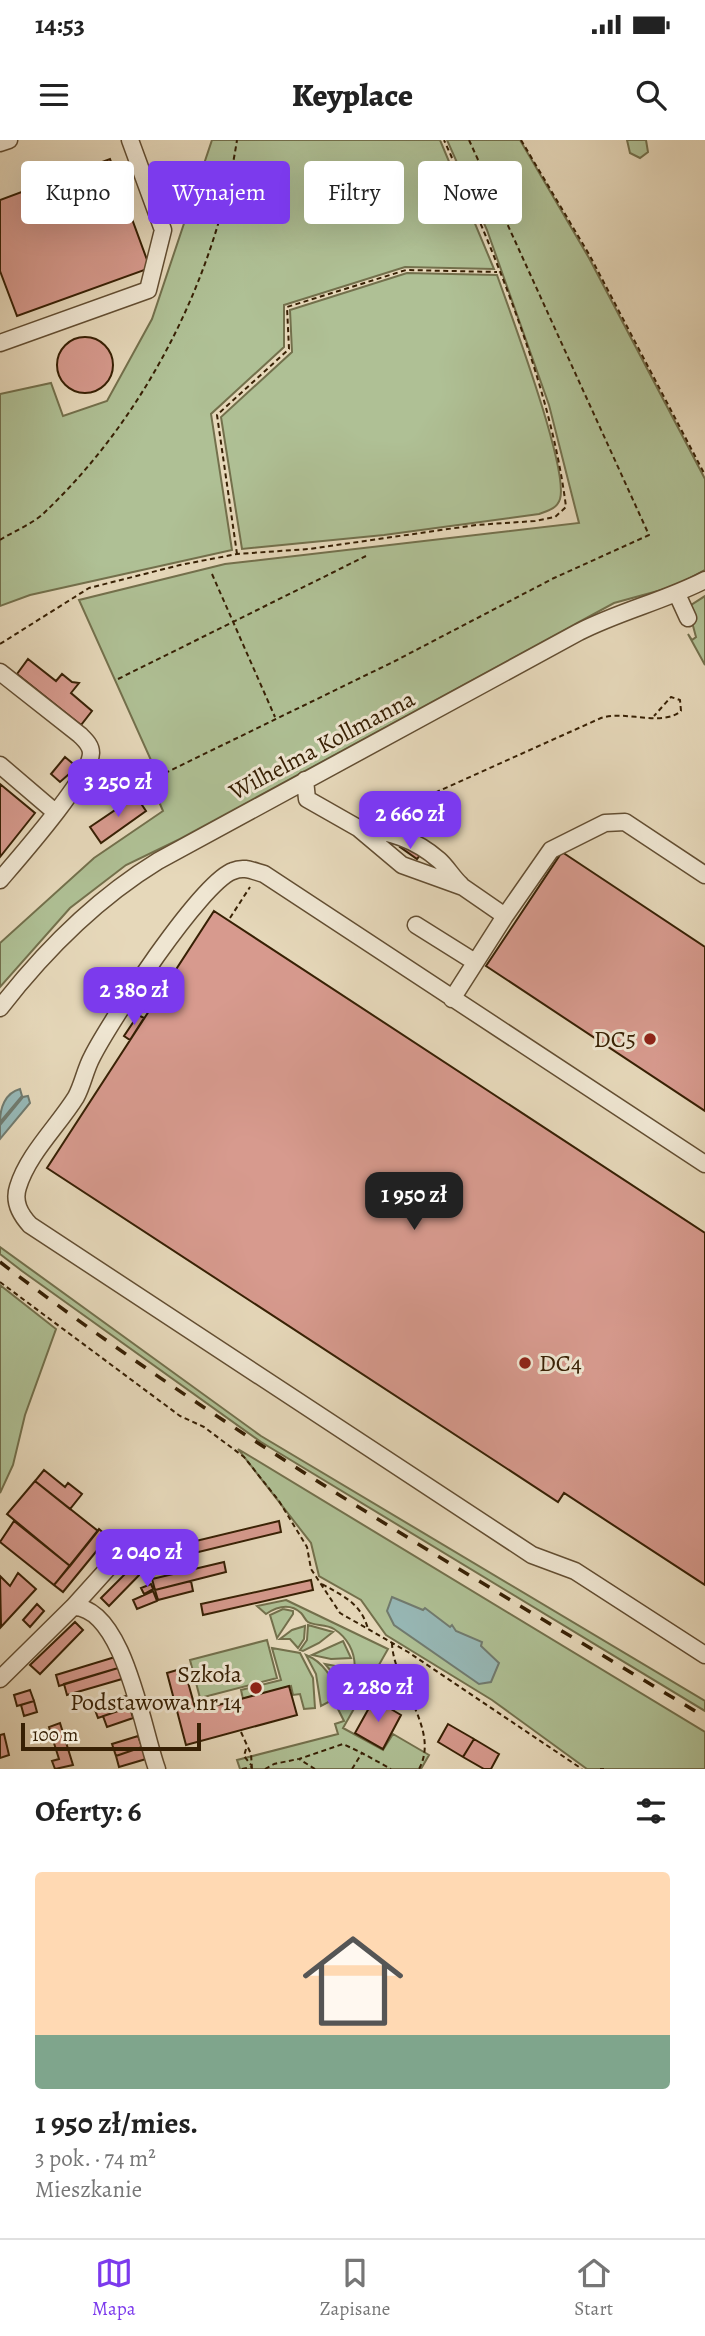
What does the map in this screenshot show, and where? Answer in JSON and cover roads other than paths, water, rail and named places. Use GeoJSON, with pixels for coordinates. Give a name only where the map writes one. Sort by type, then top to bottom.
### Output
{"type":"FeatureCollection","features":[{"type":"Feature","properties":{"kind":"street"},"geometry":{"type":"LineString","coordinates":[[0,143],[9,140]]}},
{"type":"Feature","properties":{"kind":"street"},"geometry":{"type":"LineString","coordinates":[[0,343],[148,290],[163,230],[130,140]]}},
{"type":"Feature","properties":{"kind":"street","name":"Wilhelma Kollmanna"},"geometry":{"type":"LineString","coordinates":[[0,1008],[42,957],[113,890],[176,850],[609,616],[677,594],[705,580]]}},
{"type":"Feature","properties":{"kind":"street"},"geometry":{"type":"LineString","coordinates":[[677,594],[688,618]]}},
{"type":"Feature","properties":{"kind":"street"},"geometry":{"type":"LineString","coordinates":[[0,672],[89,745],[91,753],[87,767],[55,812],[0,880]]}},
{"type":"Feature","properties":{"kind":"street"},"geometry":{"type":"LineString","coordinates":[[0,765],[55,812]]}},
{"type":"Feature","properties":{"kind":"street"},"geometry":{"type":"LineString","coordinates":[[304,780],[307,799],[358,828],[402,865],[463,887],[505,916]]}},
{"type":"Feature","properties":{"kind":"street"},"geometry":{"type":"LineString","coordinates":[[452,999],[551,850],[612,821],[625,822],[705,876]]}},
{"type":"Feature","properties":{"kind":"street"},"geometry":{"type":"LineString","coordinates":[[358,828],[390,831],[414,843],[441,861],[463,887]]}},
{"type":"Feature","properties":{"kind":"street"},"geometry":{"type":"LineString","coordinates":[[705,1164],[264,874],[245,868],[219,878],[180,921],[92,1056],[77,1095],[23,1175],[16,1201],[21,1215],[30,1225],[532,1555],[575,1571],[705,1655]]}},
{"type":"Feature","properties":{"kind":"street"},"geometry":{"type":"LineString","coordinates":[[416,925],[475,962]]}},
{"type":"Feature","properties":{"kind":"street"},"geometry":{"type":"LineString","coordinates":[[0,1679],[73,1607],[119,1556]]}},
{"type":"Feature","properties":{"kind":"street"},"geometry":{"type":"LineString","coordinates":[[73,1607],[88,1610],[107,1628],[120,1648],[157,1769]]}},
{"type":"Feature","properties":{"kind":"water"},"geometry":{"type":"Polygon","coordinates":[[[20,1089],[22,1096],[0,1122],[4,1102],[20,1089]]]}},
{"type":"Feature","properties":{"kind":"water"},"geometry":{"type":"Polygon","coordinates":[[[28,1096],[30,1103],[0,1139],[0,1125],[23,1097],[28,1096]]]}},
{"type":"Feature","properties":{"kind":"water"},"geometry":{"type":"Polygon","coordinates":[[[392,1597],[423,1610],[425,1608],[450,1627],[452,1625],[456,1631],[482,1642],[481,1646],[499,1663],[491,1682],[479,1684],[394,1625],[387,1611],[392,1597]]]}},
{"type":"Feature","properties":{"kind":"railway"},"geometry":{"type":"LineString","coordinates":[[0,1262],[84,1325],[258,1443],[435,1554],[705,1717]]}},
{"type":"Feature","properties":{"kind":"place","name":"DC5"},"geometry":{"type":"Point","coordinates":[650,1039]}},
{"type":"Feature","properties":{"kind":"place","name":"DC4"},"geometry":{"type":"Point","coordinates":[525,1363]}},
{"type":"Feature","properties":{"kind":"place","name":"Szkoła Podstawowa nr 14"},"geometry":{"type":"Point","coordinates":[256,1688]}}]}
